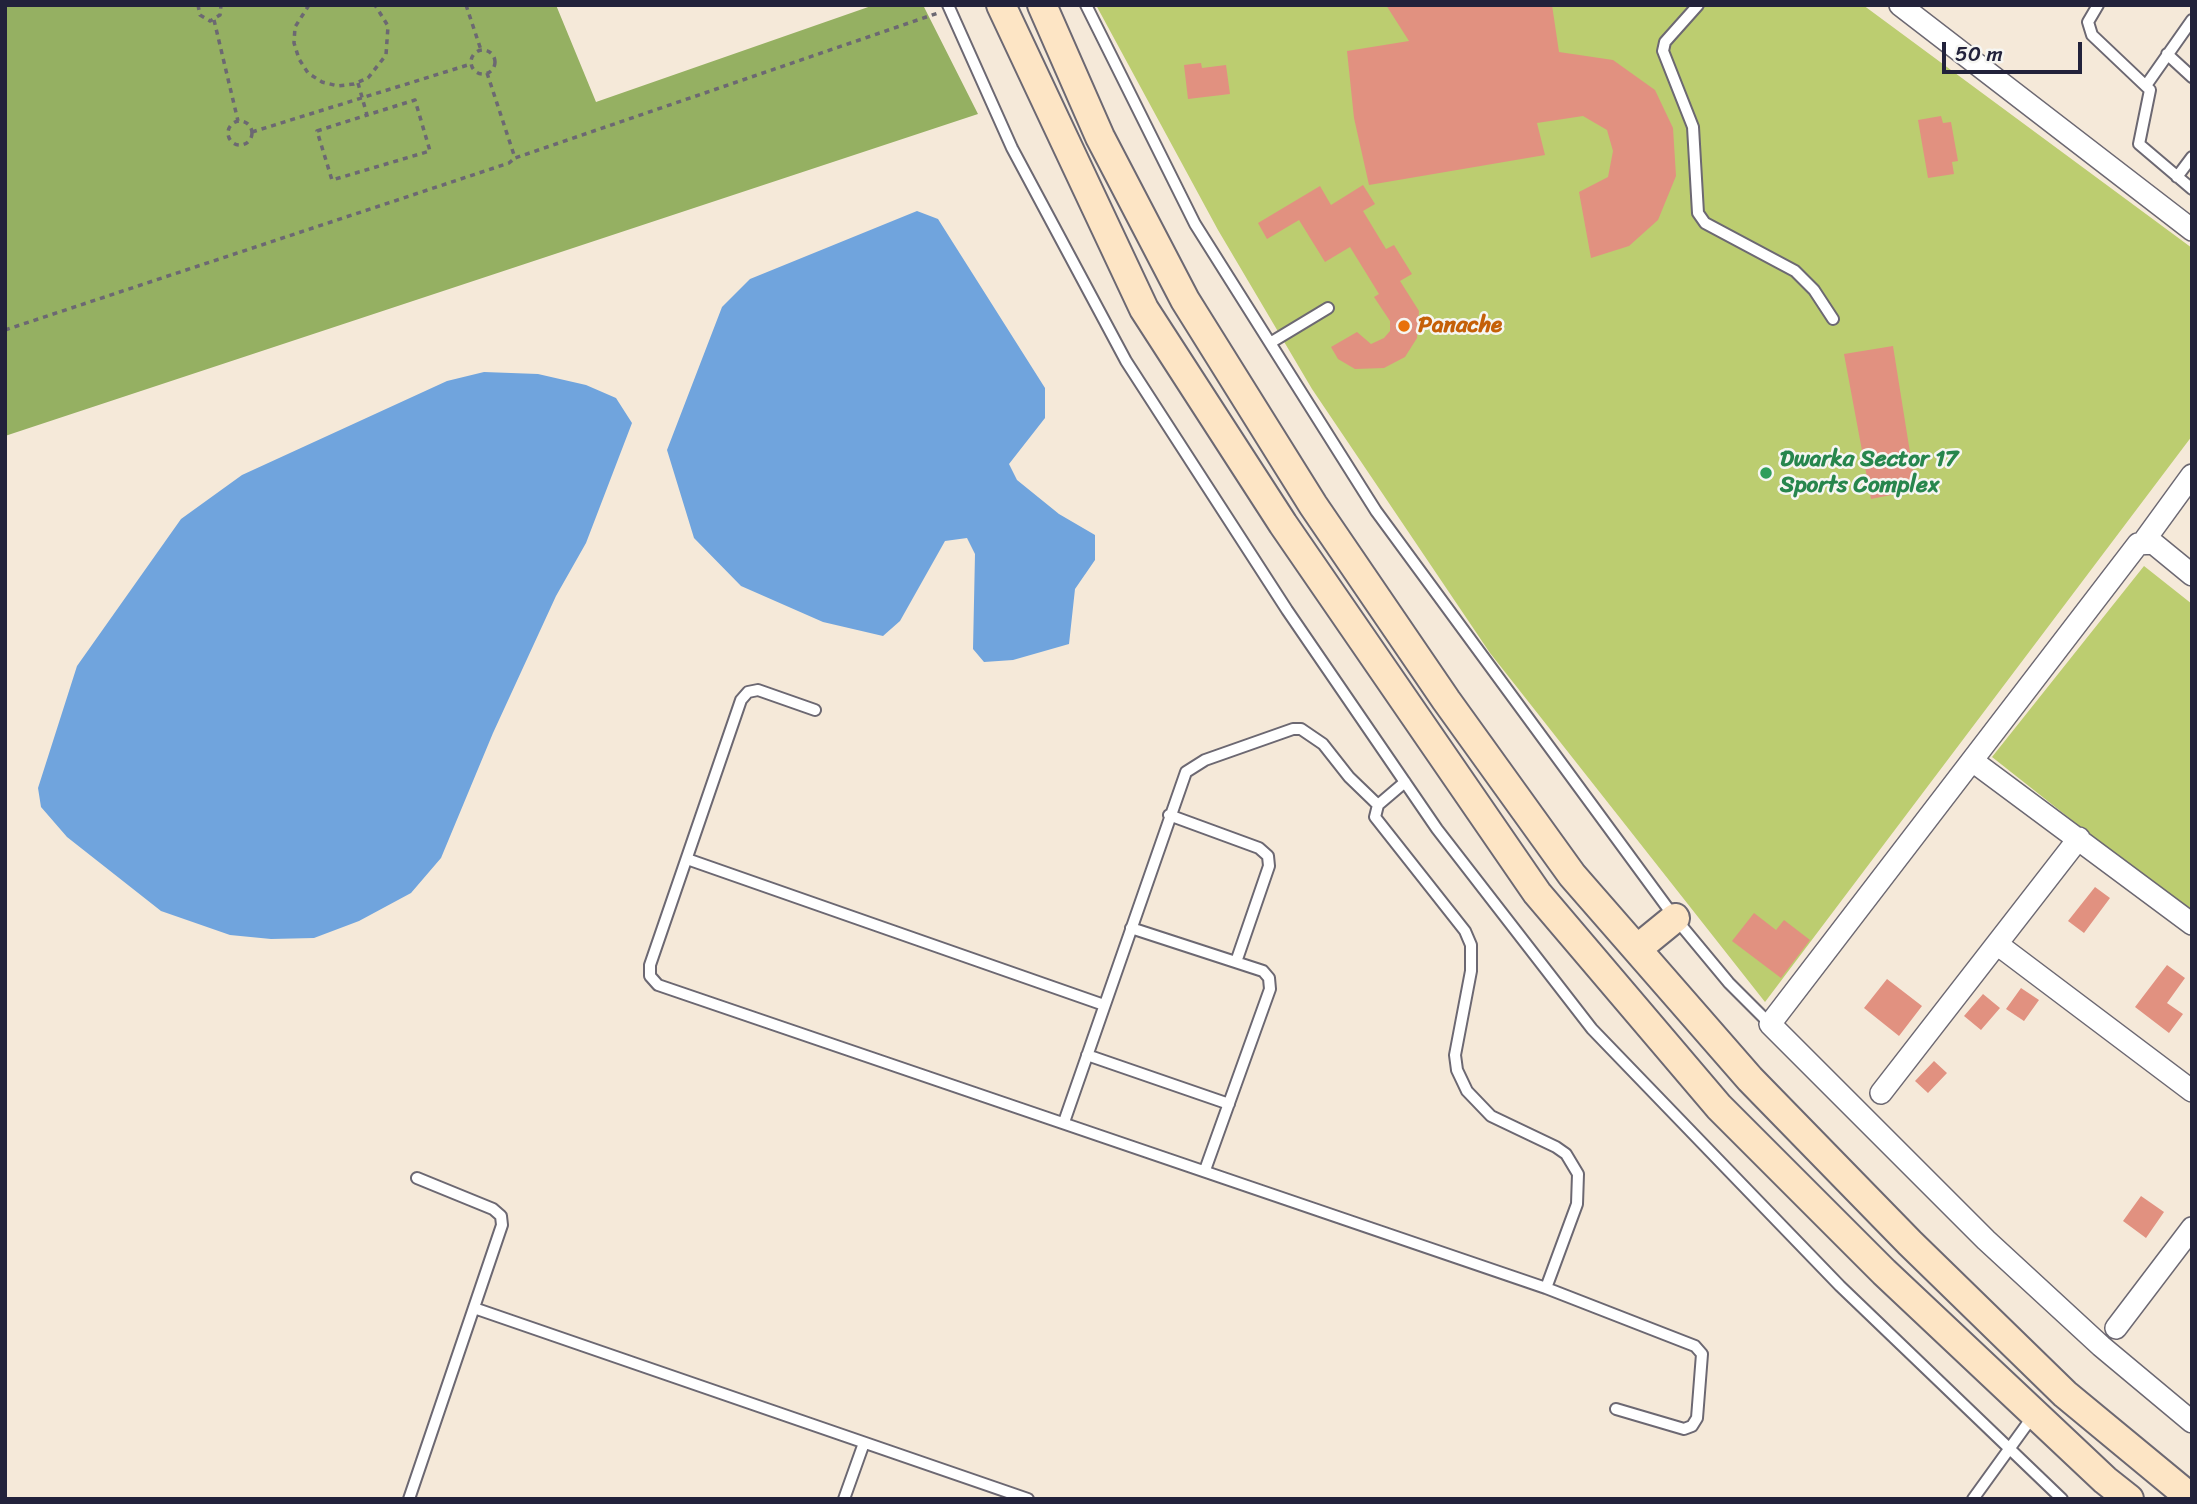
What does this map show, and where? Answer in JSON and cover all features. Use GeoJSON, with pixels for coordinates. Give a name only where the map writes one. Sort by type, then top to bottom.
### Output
{"type":"FeatureCollection","features":[{"type":"Feature","properties":{"kind":"main road"},"geometry":{"type":"LineString","coordinates":[[1001,5],[1144,309],[1283,524],[1537,893],[1719,1107],[1884,1272],[2129,1499]]}},
{"type":"Feature","properties":{"kind":"main road"},"geometry":{"type":"LineString","coordinates":[[1042,5],[1100,137],[1185,300],[1313,505],[1572,875],[1750,1079],[1910,1243],[2065,1394],[2192,1499]]}},
{"type":"Feature","properties":{"kind":"main road"},"geometry":{"type":"LineString","coordinates":[[1637,949],[1675,918]]}},
{"type":"Feature","properties":{"kind":"street"},"geometry":{"type":"LineString","coordinates":[[1900,5],[2192,230]]}},
{"type":"Feature","properties":{"kind":"street"},"geometry":{"type":"LineString","coordinates":[[2192,475],[2144,541],[2138,544],[1770,1024],[1986,1240],[2101,1346],[2192,1422]]}},
{"type":"Feature","properties":{"kind":"street"},"geometry":{"type":"LineString","coordinates":[[2144,541],[2153,543],[2192,575]]}},
{"type":"Feature","properties":{"kind":"street"},"geometry":{"type":"LineString","coordinates":[[1973,762],[2192,924]]}},
{"type":"Feature","properties":{"kind":"street"},"geometry":{"type":"LineString","coordinates":[[1881,1093],[2079,838]]}},
{"type":"Feature","properties":{"kind":"street"},"geometry":{"type":"LineString","coordinates":[[1997,944],[2192,1091]]}},
{"type":"Feature","properties":{"kind":"street"},"geometry":{"type":"LineString","coordinates":[[2116,1328],[2192,1228]]}},
{"type":"Feature","properties":{"kind":"lane"},"geometry":{"type":"LineString","coordinates":[[1086,5],[1195,225],[1376,511],[1675,918],[1729,983],[1770,1024]]}},
{"type":"Feature","properties":{"kind":"lane"},"geometry":{"type":"LineString","coordinates":[[1698,5],[1669,37],[1663,51],[1693,127],[1698,213],[1705,223],[1795,271],[1814,290],[1833,319]]}},
{"type":"Feature","properties":{"kind":"lane"},"geometry":{"type":"LineString","coordinates":[[2098,5],[2088,22],[2092,35],[2147,84],[2151,100],[2138,138],[2139,144],[2192,189]]}},
{"type":"Feature","properties":{"kind":"lane"},"geometry":{"type":"LineString","coordinates":[[949,7],[1012,148],[1126,361],[1287,610],[1437,829],[1592,1030],[1840,1286],[2062,1499]]}},
{"type":"Feature","properties":{"kind":"lane"},"geometry":{"type":"LineString","coordinates":[[2147,84],[2192,20]]}},
{"type":"Feature","properties":{"kind":"lane"},"geometry":{"type":"LineString","coordinates":[[2167,54],[2192,77]]}},
{"type":"Feature","properties":{"kind":"lane"},"geometry":{"type":"LineString","coordinates":[[2177,177],[2192,158]]}},
{"type":"Feature","properties":{"kind":"lane"},"geometry":{"type":"LineString","coordinates":[[1270,342],[1328,308]]}},
{"type":"Feature","properties":{"kind":"lane"},"geometry":{"type":"LineString","coordinates":[[815,710],[758,690],[748,692],[741,701],[650,965],[650,976],[658,985],[1546,1288],[1695,1346],[1702,1354],[1697,1418],[1692,1426],[1684,1429],[1616,1409]]}},
{"type":"Feature","properties":{"kind":"lane"},"geometry":{"type":"LineString","coordinates":[[1065,1122],[1181,780],[1193,766],[1293,729],[1309,733],[1323,744],[1349,777],[1378,804]]}},
{"type":"Feature","properties":{"kind":"lane"},"geometry":{"type":"LineString","coordinates":[[1405,782],[1378,804],[1376,817],[1469,939],[1471,971],[1455,1055],[1457,1070],[1467,1091],[1491,1115],[1566,1154],[1578,1174],[1577,1204],[1546,1288]]}},
{"type":"Feature","properties":{"kind":"lane"},"geometry":{"type":"LineString","coordinates":[[1169,815],[1259,848],[1268,856],[1269,866],[1236,962]]}},
{"type":"Feature","properties":{"kind":"lane"},"geometry":{"type":"LineString","coordinates":[[687,859],[1104,1005]]}},
{"type":"Feature","properties":{"kind":"lane"},"geometry":{"type":"LineString","coordinates":[[1131,928],[1263,971],[1269,978],[1270,989],[1205,1170]]}},
{"type":"Feature","properties":{"kind":"lane"},"geometry":{"type":"LineString","coordinates":[[1087,1055],[1229,1104]]}},
{"type":"Feature","properties":{"kind":"lane"},"geometry":{"type":"LineString","coordinates":[[409,1499],[499,1236],[501,1216],[493,1209],[417,1178]]}},
{"type":"Feature","properties":{"kind":"lane"},"geometry":{"type":"LineString","coordinates":[[474,1308],[1028,1499]]}},
{"type":"Feature","properties":{"kind":"lane"},"geometry":{"type":"LineString","coordinates":[[1973,1499],[2034,1413]]}},
{"type":"Feature","properties":{"kind":"lane"},"geometry":{"type":"LineString","coordinates":[[844,1499],[864,1443]]}},
{"type":"Feature","properties":{"kind":"path"},"geometry":{"type":"LineString","coordinates":[[198,5],[202,19],[214,20],[220,15],[221,5]]}},
{"type":"Feature","properties":{"kind":"path"},"geometry":{"type":"LineString","coordinates":[[309,5],[295,27],[294,43],[299,60],[308,73],[322,82],[338,86],[358,83],[379,68],[386,55],[388,26],[375,5]]}},
{"type":"Feature","properties":{"kind":"path"},"geometry":{"type":"LineString","coordinates":[[466,5],[481,50]]}},
{"type":"Feature","properties":{"kind":"path"},"geometry":{"type":"LineString","coordinates":[[5,330],[509,163],[515,158],[949,7]]}},
{"type":"Feature","properties":{"kind":"path"},"geometry":{"type":"LineString","coordinates":[[214,20],[238,121]]}},
{"type":"Feature","properties":{"kind":"path"},"geometry":{"type":"LineString","coordinates":[[481,50],[489,51],[495,61],[493,68],[487,73],[475,71],[471,64],[474,53],[481,50]]}},
{"type":"Feature","properties":{"kind":"path"},"geometry":{"type":"LineString","coordinates":[[252,132],[471,64]]}},
{"type":"Feature","properties":{"kind":"path"},"geometry":{"type":"LineString","coordinates":[[487,73],[515,158]]}},
{"type":"Feature","properties":{"kind":"path"},"geometry":{"type":"LineString","coordinates":[[358,83],[367,115]]}},
{"type":"Feature","properties":{"kind":"path"},"geometry":{"type":"LineString","coordinates":[[415,100],[430,150],[332,180],[317,131],[367,115],[415,100]]}},
{"type":"Feature","properties":{"kind":"path"},"geometry":{"type":"LineString","coordinates":[[238,121],[249,125],[252,132],[250,139],[244,144],[232,142],[228,136],[229,128],[238,121]]}},
{"type":"Feature","properties":{"kind":"green space"},"geometry":{"type":"Polygon","coordinates":[[[5,5],[556,5],[596,102],[874,5],[923,5],[978,114],[5,436],[5,5]]]}},
{"type":"Feature","properties":{"kind":"green space","name":"Dwarka Sector 17 Sports Complex"},"geometry":{"type":"Polygon","coordinates":[[[1096,5],[1863,5],[2192,248],[2192,436],[1765,1002],[1490,653],[1312,389],[1218,230],[1096,5]]]}},
{"type":"Feature","properties":{"kind":"green space"},"geometry":{"type":"Polygon","coordinates":[[[2144,566],[2192,604],[2192,915],[1992,757],[2144,566]]]}},
{"type":"Feature","properties":{"kind":"water"},"geometry":{"type":"Polygon","coordinates":[[[917,211],[938,219],[1045,388],[1045,418],[1009,464],[1017,480],[1059,514],[1095,535],[1095,560],[1075,589],[1069,644],[1013,660],[984,662],[973,649],[975,554],[967,538],[945,541],[900,621],[883,636],[823,622],[741,586],[694,538],[667,450],[722,307],[750,279],[917,211]]]}},
{"type":"Feature","properties":{"kind":"water"},"geometry":{"type":"Polygon","coordinates":[[[484,372],[538,374],[586,385],[616,398],[632,423],[586,543],[556,596],[493,733],[441,858],[411,893],[359,921],[314,938],[271,939],[230,935],[161,911],[67,837],[41,807],[38,788],[77,666],[181,519],[242,475],[447,381],[484,372]]]}},
{"type":"Feature","properties":{"kind":"building"},"geometry":{"type":"Polygon","coordinates":[[[1386,5],[1552,5],[1559,52],[1613,60],[1655,90],[1673,128],[1676,176],[1658,220],[1629,246],[1591,258],[1579,192],[1608,177],[1613,151],[1607,130],[1583,116],[1537,123],[1545,155],[1369,185],[1354,118],[1347,51],[1409,41],[1386,5]]]}},
{"type":"Feature","properties":{"kind":"building"},"geometry":{"type":"Polygon","coordinates":[[[1201,63],[1202,68],[1226,65],[1230,94],[1188,99],[1184,65],[1201,63]]]}},
{"type":"Feature","properties":{"kind":"building"},"geometry":{"type":"Polygon","coordinates":[[[1941,116],[1943,123],[1951,122],[1958,161],[1952,162],[1954,174],[1928,178],[1918,120],[1941,116]]]}},
{"type":"Feature","properties":{"kind":"building"},"geometry":{"type":"Polygon","coordinates":[[[1363,185],[1375,204],[1363,211],[1386,249],[1394,245],[1412,274],[1400,281],[1419,311],[1417,338],[1405,357],[1384,368],[1355,369],[1338,359],[1331,347],[1357,332],[1371,344],[1384,338],[1390,331],[1390,321],[1374,297],[1379,294],[1350,247],[1325,262],[1299,220],[1267,239],[1258,223],[1320,186],[1331,205],[1363,185]]]}},
{"type":"Feature","properties":{"kind":"building"},"geometry":{"type":"Polygon","coordinates":[[[1893,346],[1916,490],[1871,499],[1844,354],[1893,346]]]}},
{"type":"Feature","properties":{"kind":"building"},"geometry":{"type":"Polygon","coordinates":[[[2095,887],[2110,898],[2084,933],[2068,921],[2095,887]]]}},
{"type":"Feature","properties":{"kind":"building"},"geometry":{"type":"Polygon","coordinates":[[[1754,913],[1776,930],[1784,920],[1810,940],[1781,978],[1732,941],[1754,913]]]}},
{"type":"Feature","properties":{"kind":"building"},"geometry":{"type":"Polygon","coordinates":[[[2167,965],[2185,978],[2167,1003],[2183,1014],[2169,1033],[2135,1007],[2167,965]]]}},
{"type":"Feature","properties":{"kind":"building"},"geometry":{"type":"Polygon","coordinates":[[[1887,979],[1922,1006],[1899,1036],[1864,1008],[1887,979]]]}},
{"type":"Feature","properties":{"kind":"building"},"geometry":{"type":"Polygon","coordinates":[[[2021,988],[2039,1000],[2024,1021],[2006,1009],[2021,988]]]}},
{"type":"Feature","properties":{"kind":"building"},"geometry":{"type":"Polygon","coordinates":[[[1983,994],[2000,1008],[1981,1030],[1964,1016],[1983,994]]]}},
{"type":"Feature","properties":{"kind":"building"},"geometry":{"type":"Polygon","coordinates":[[[1934,1061],[1947,1073],[1928,1093],[1915,1081],[1934,1061]]]}},
{"type":"Feature","properties":{"kind":"building"},"geometry":{"type":"Polygon","coordinates":[[[2141,1196],[2164,1212],[2146,1238],[2123,1221],[2141,1196]]]}},
{"type":"Feature","properties":{"kind":"place","name":"Panache"},"geometry":{"type":"Point","coordinates":[1404,326]}},
{"type":"Feature","properties":{"kind":"place","name":"Dwarka Sector 17 Sports Complex"},"geometry":{"type":"Point","coordinates":[1766,473]}}]}
